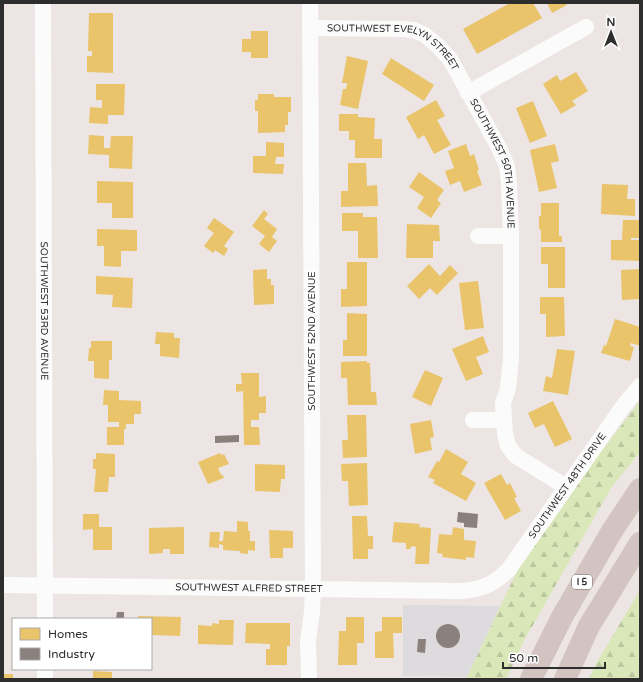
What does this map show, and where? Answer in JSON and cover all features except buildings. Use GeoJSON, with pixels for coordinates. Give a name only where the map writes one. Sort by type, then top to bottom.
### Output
{"type":"FeatureCollection","features":[{"type":"Feature","properties":{"kind":"highway","name":"I 5"},"geometry":{"type":"LineString","coordinates":[[531,679],[569,603],[612,531],[640,490]]}},
{"type":"Feature","properties":{"kind":"highway"},"geometry":{"type":"LineString","coordinates":[[564,679],[589,626],[640,543]]}},
{"type":"Feature","properties":{"kind":"street","name":"SOUTHWEST 53RD AVENUE"},"geometry":{"type":"LineString","coordinates":[[43,3],[45,618]]}},
{"type":"Feature","properties":{"kind":"street","name":"SOUTHWEST 52ND AVENUE"},"geometry":{"type":"LineString","coordinates":[[309,679],[308,641],[312,612],[313,589],[310,3]]}},
{"type":"Feature","properties":{"kind":"street"},"geometry":{"type":"LineString","coordinates":[[468,93],[586,27]]}},
{"type":"Feature","properties":{"kind":"street","name":"SOUTHWEST EVELYN STREET"},"geometry":{"type":"LineString","coordinates":[[310,28],[414,30],[424,35],[438,46],[450,59],[468,93]]}},
{"type":"Feature","properties":{"kind":"street","name":"SOUTHWEST 50TH AVENUE"},"geometry":{"type":"LineString","coordinates":[[468,93],[498,146],[507,166],[510,184],[511,358],[508,388],[503,403],[505,434],[508,446],[516,456],[566,487]]}},
{"type":"Feature","properties":{"kind":"street","name":"SOUTHWEST 50TH AVENUE"},"geometry":{"type":"LineString","coordinates":[[478,236],[511,236]]}},
{"type":"Feature","properties":{"kind":"street","name":"SOUTHWEST 48TH DRIVE"},"geometry":{"type":"LineString","coordinates":[[493,584],[509,570],[624,405],[640,386]]}},
{"type":"Feature","properties":{"kind":"street"},"geometry":{"type":"LineString","coordinates":[[473,420],[504,420]]}},
{"type":"Feature","properties":{"kind":"street","name":"SOUTHWEST ALFRED STREET"},"geometry":{"type":"LineString","coordinates":[[3,585],[465,591],[480,589],[493,584]]}},
{"type":"Feature","properties":{"kind":"shaded area"},"geometry":{"type":"Polygon","coordinates":[[[403,605],[500,606],[467,677],[403,676],[403,605]]]}},
{"type":"Feature","properties":{"kind":"green space"},"geometry":{"type":"Polygon","coordinates":[[[640,401],[640,452],[611,488],[525,639],[506,679],[466,679],[518,569],[597,457],[640,401]]]}},
{"type":"Feature","properties":{"kind":"green space"},"geometry":{"type":"Polygon","coordinates":[[[640,590],[640,679],[589,679],[597,662],[640,590]]]}}]}
